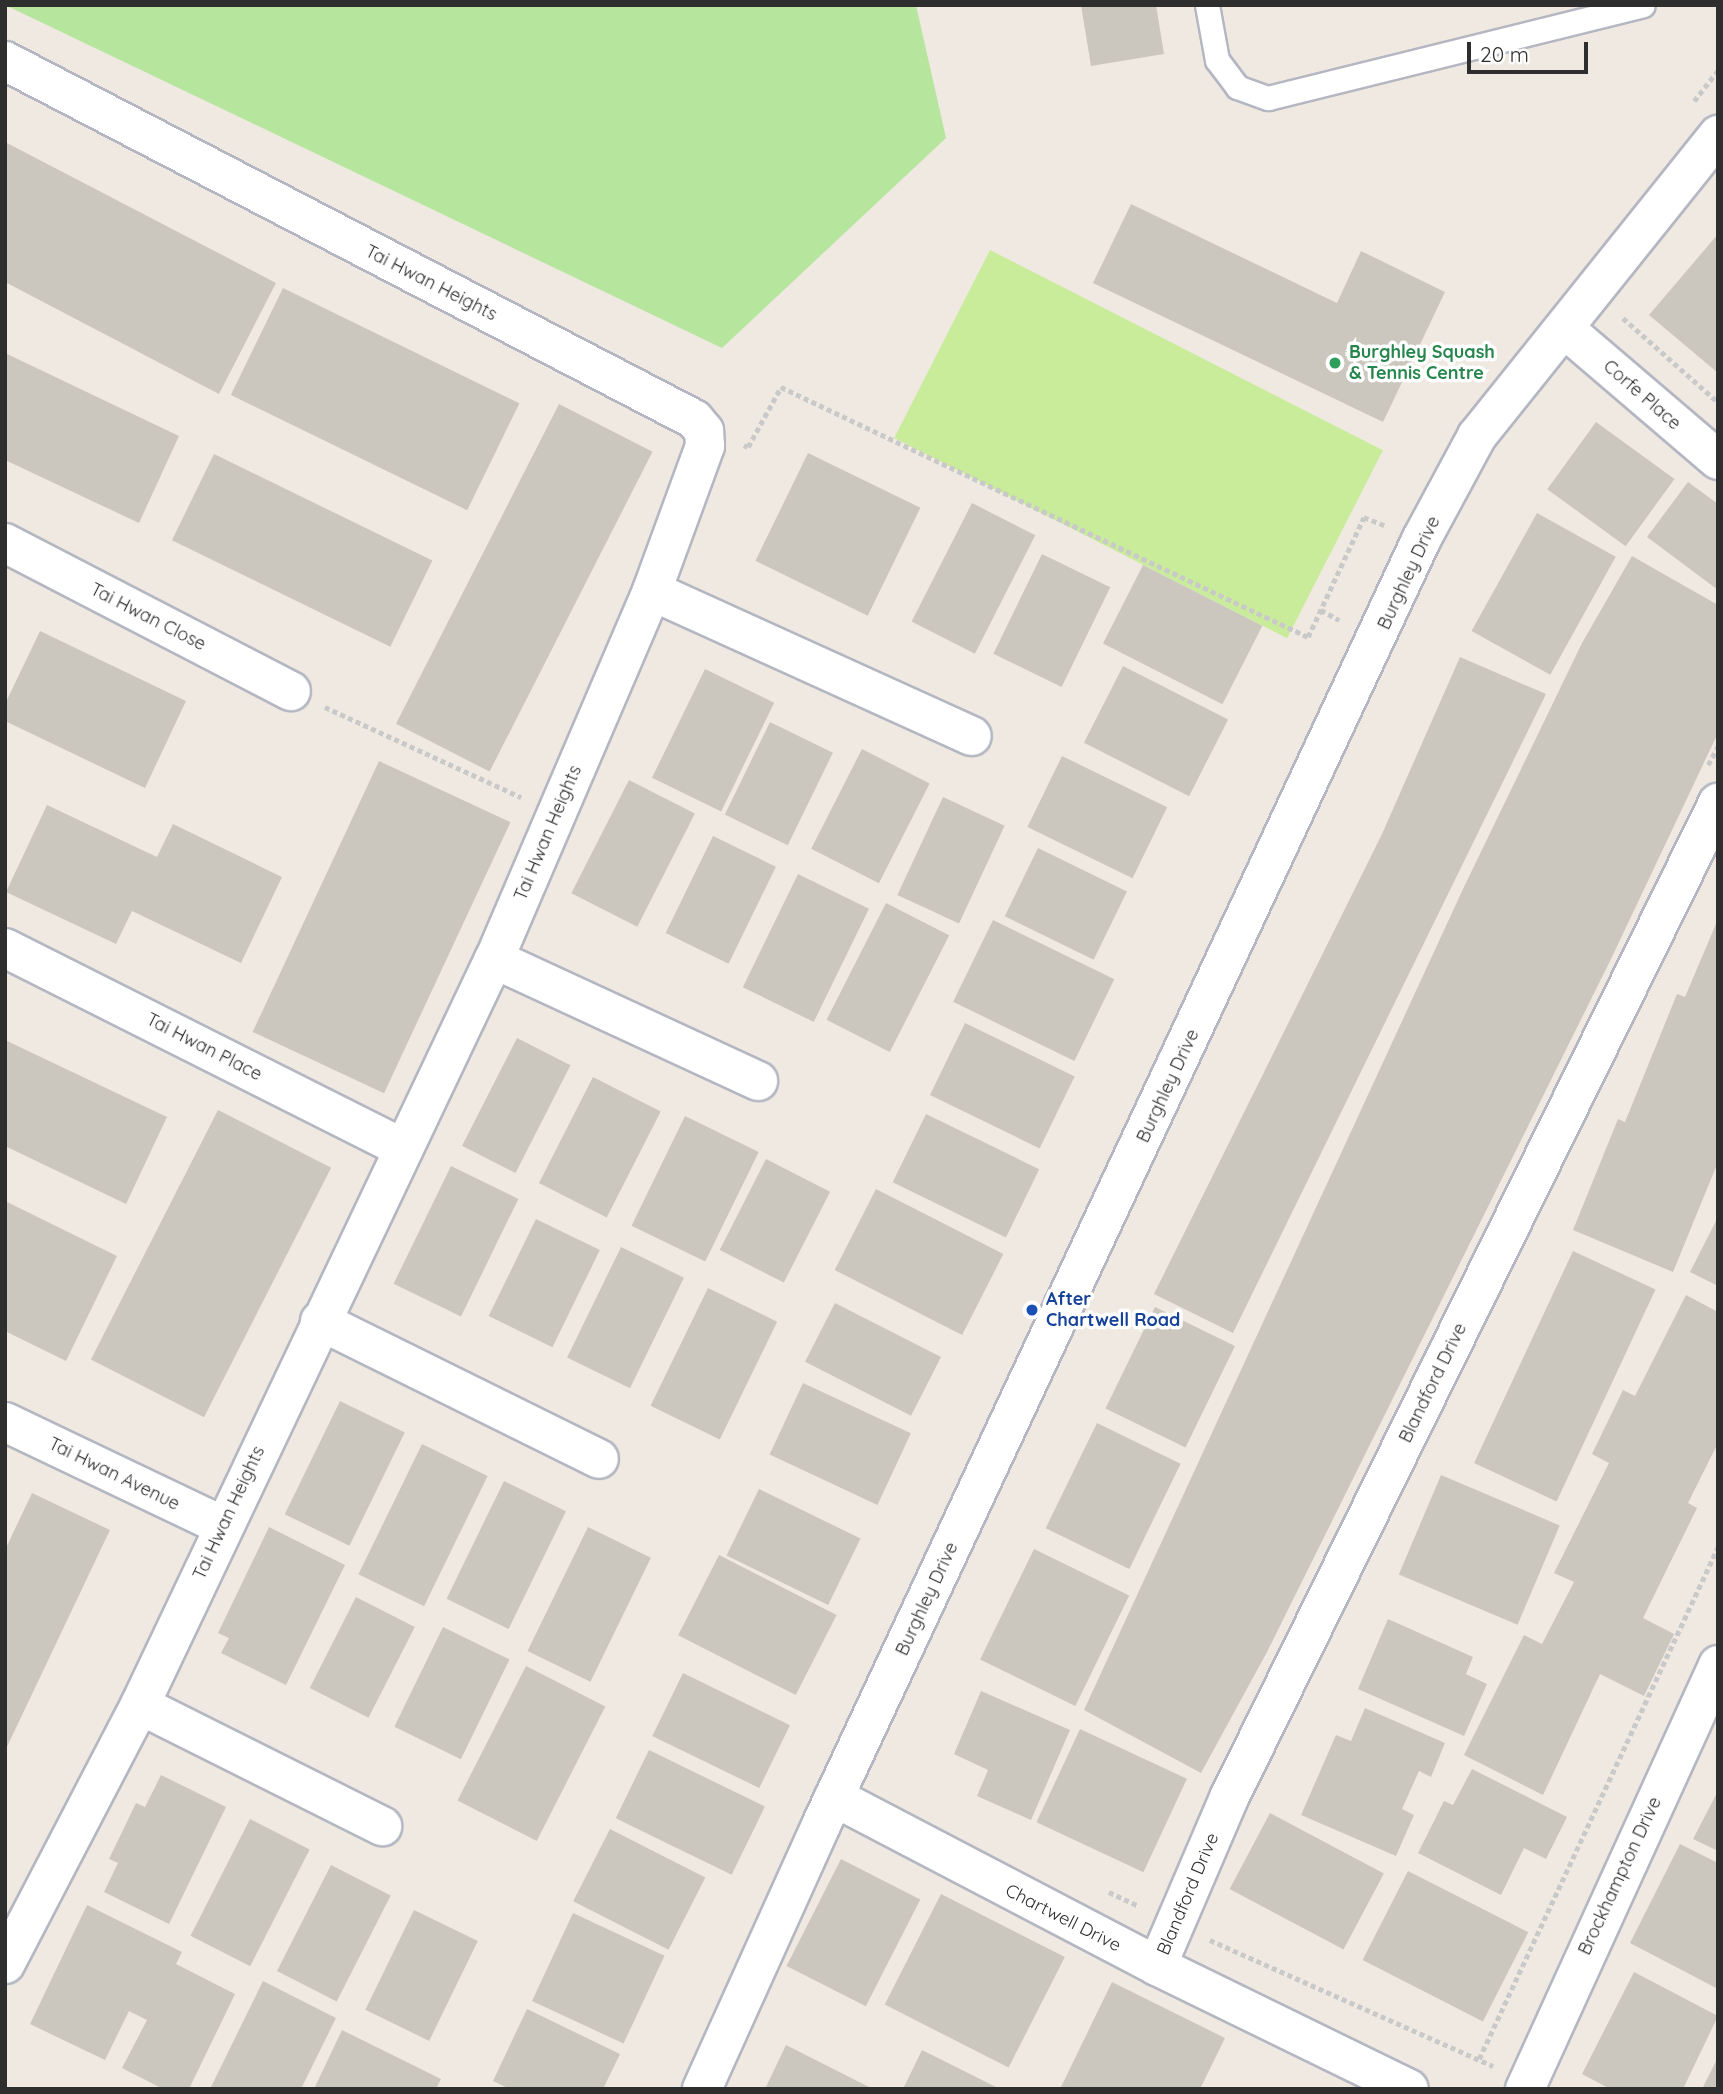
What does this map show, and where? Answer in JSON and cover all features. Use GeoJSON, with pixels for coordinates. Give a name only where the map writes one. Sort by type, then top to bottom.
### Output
{"type":"FeatureCollection","features":[{"type":"Feature","properties":{"kind":"street","name":"Tai Hwan Heights"},"geometry":{"type":"LineString","coordinates":[[5,61],[694,419],[704,430],[705,446],[652,591],[494,959],[140,1705],[5,1964]]}},
{"type":"Feature","properties":{"kind":"street","name":"Burghley Drive"},"geometry":{"type":"LineString","coordinates":[[702,2089],[834,1797],[1422,540],[1477,436],[1566,330],[1718,135]]}},
{"type":"Feature","properties":{"kind":"street","name":"Corfe Place"},"geometry":{"type":"LineString","coordinates":[[1566,330],[1718,460]]}},
{"type":"Feature","properties":{"kind":"street","name":"Tai Hwan Close"},"geometry":{"type":"LineString","coordinates":[[5,543],[291,691]]}},
{"type":"Feature","properties":{"kind":"street"},"geometry":{"type":"LineString","coordinates":[[652,591],[972,736]]}},
{"type":"Feature","properties":{"kind":"street","name":"Blandford Drive"},"geometry":{"type":"LineString","coordinates":[[1157,1966],[1229,1798],[1718,803]]}},
{"type":"Feature","properties":{"kind":"street","name":"Tai Hwan Place"},"geometry":{"type":"LineString","coordinates":[[5,948],[402,1148]]}},
{"type":"Feature","properties":{"kind":"street"},"geometry":{"type":"LineString","coordinates":[[494,959],[758,1081]]}},
{"type":"Feature","properties":{"kind":"street"},"geometry":{"type":"LineString","coordinates":[[320,1321],[599,1459]]}},
{"type":"Feature","properties":{"kind":"street","name":"Tai Hwan Avenue"},"geometry":{"type":"LineString","coordinates":[[5,1422],[223,1526]]}},
{"type":"Feature","properties":{"kind":"street","name":"Brockhampton Drive"},"geometry":{"type":"LineString","coordinates":[[1525,2089],[1718,1665]]}},
{"type":"Feature","properties":{"kind":"street"},"geometry":{"type":"LineString","coordinates":[[140,1705],[382,1826]]}},
{"type":"Feature","properties":{"kind":"street","name":"Chartwell Drive"},"geometry":{"type":"LineString","coordinates":[[834,1797],[1157,1966],[1400,2087]]}},
{"type":"Feature","properties":{"kind":"lane"},"geometry":{"type":"LineString","coordinates":[[1207,5],[1217,61],[1237,87],[1268,97],[1643,5]]}},
{"type":"Feature","properties":{"kind":"path"},"geometry":{"type":"LineString","coordinates":[[1617,313],[1718,402]]}},
{"type":"Feature","properties":{"kind":"path"},"geometry":{"type":"LineString","coordinates":[[704,430],[748,447],[781,387],[1308,637],[1364,517],[1422,540]]}},
{"type":"Feature","properties":{"kind":"path"},"geometry":{"type":"LineString","coordinates":[[291,691],[556,814]]}},
{"type":"Feature","properties":{"kind":"path"},"geometry":{"type":"LineString","coordinates":[[1479,2059],[1718,1547]]}},
{"type":"Feature","properties":{"kind":"green space"},"geometry":{"type":"Polygon","coordinates":[[[5,5],[916,5],[946,138],[722,348],[5,5]]]}},
{"type":"Feature","properties":{"kind":"green space"},"geometry":{"type":"Polygon","coordinates":[[[990,250],[1383,450],[1287,638],[894,438],[990,250]]]}},
{"type":"Feature","properties":{"kind":"building"},"geometry":{"type":"Polygon","coordinates":[[[1081,5],[1156,5],[1164,54],[1091,66],[1081,5]]]}},
{"type":"Feature","properties":{"kind":"building"},"geometry":{"type":"Polygon","coordinates":[[[5,142],[276,283],[219,394],[5,282],[5,142]]]}},
{"type":"Feature","properties":{"kind":"building","name":"Burghley Squash & Tennis Centre"},"geometry":{"type":"Polygon","coordinates":[[[1131,204],[1337,303],[1361,251],[1445,292],[1383,422],[1093,283],[1131,204]]]}},
{"type":"Feature","properties":{"kind":"building"},"geometry":{"type":"Polygon","coordinates":[[[1718,234],[1718,373],[1649,315],[1718,234]]]}},
{"type":"Feature","properties":{"kind":"building"},"geometry":{"type":"Polygon","coordinates":[[[283,288],[519,403],[467,510],[231,395],[283,288]]]}},
{"type":"Feature","properties":{"kind":"building"},"geometry":{"type":"Polygon","coordinates":[[[5,353],[179,436],[139,523],[5,460],[5,353]]]}},
{"type":"Feature","properties":{"kind":"building"},"geometry":{"type":"Polygon","coordinates":[[[559,404],[653,452],[490,772],[396,724],[559,404]]]}},
{"type":"Feature","properties":{"kind":"building"},"geometry":{"type":"Polygon","coordinates":[[[1596,422],[1674,479],[1626,546],[1547,489],[1596,422]]]}},
{"type":"Feature","properties":{"kind":"building"},"geometry":{"type":"Polygon","coordinates":[[[808,453],[920,508],[868,616],[755,561],[808,453]]]}},
{"type":"Feature","properties":{"kind":"building"},"geometry":{"type":"Polygon","coordinates":[[[214,454],[432,561],[390,647],[172,540],[214,454]]]}},
{"type":"Feature","properties":{"kind":"building"},"geometry":{"type":"Polygon","coordinates":[[[1688,482],[1718,504],[1718,590],[1647,537],[1688,482]]]}},
{"type":"Feature","properties":{"kind":"building"},"geometry":{"type":"Polygon","coordinates":[[[972,503],[1035,535],[975,654],[912,622],[972,503]]]}},
{"type":"Feature","properties":{"kind":"building"},"geometry":{"type":"Polygon","coordinates":[[[1537,513],[1616,557],[1550,675],[1472,631],[1537,513]]]}},
{"type":"Feature","properties":{"kind":"building"},"geometry":{"type":"Polygon","coordinates":[[[1042,554],[1110,587],[1062,687],[993,654],[1042,554]]]}},
{"type":"Feature","properties":{"kind":"building"},"geometry":{"type":"Polygon","coordinates":[[[1632,556],[1718,605],[1718,733],[1611,959],[1267,1652],[1201,1773],[1084,1710],[1463,889],[1582,643],[1632,556]]]}},
{"type":"Feature","properties":{"kind":"building"},"geometry":{"type":"Polygon","coordinates":[[[1143,565],[1262,626],[1222,704],[1103,643],[1143,565]]]}},
{"type":"Feature","properties":{"kind":"building"},"geometry":{"type":"Polygon","coordinates":[[[40,631],[186,701],[145,788],[5,721],[5,704],[40,631]]]}},
{"type":"Feature","properties":{"kind":"building"},"geometry":{"type":"Polygon","coordinates":[[[1460,657],[1546,694],[1233,1333],[1154,1294],[1382,834],[1460,657]]]}},
{"type":"Feature","properties":{"kind":"building"},"geometry":{"type":"Polygon","coordinates":[[[1123,666],[1228,720],[1189,796],[1084,743],[1123,666]]]}},
{"type":"Feature","properties":{"kind":"building"},"geometry":{"type":"Polygon","coordinates":[[[705,669],[774,703],[721,812],[652,778],[705,669]]]}},
{"type":"Feature","properties":{"kind":"building"},"geometry":{"type":"Polygon","coordinates":[[[770,722],[833,753],[788,845],[725,815],[770,722]]]}},
{"type":"Feature","properties":{"kind":"building"},"geometry":{"type":"Polygon","coordinates":[[[862,749],[930,784],[879,883],[811,849],[862,749]]]}},
{"type":"Feature","properties":{"kind":"building"},"geometry":{"type":"Polygon","coordinates":[[[1062,756],[1167,807],[1133,878],[1027,827],[1062,756]]]}},
{"type":"Feature","properties":{"kind":"building"},"geometry":{"type":"Polygon","coordinates":[[[379,761],[510,822],[384,1093],[253,1032],[379,761]]]}},
{"type":"Feature","properties":{"kind":"building"},"geometry":{"type":"Polygon","coordinates":[[[629,780],[695,814],[637,927],[571,893],[629,780]]]}},
{"type":"Feature","properties":{"kind":"building"},"geometry":{"type":"Polygon","coordinates":[[[943,797],[1005,826],[959,924],[897,895],[943,797]]]}},
{"type":"Feature","properties":{"kind":"building"},"geometry":{"type":"Polygon","coordinates":[[[47,805],[157,857],[173,824],[282,877],[241,963],[132,911],[116,944],[6,892],[47,805]]]}},
{"type":"Feature","properties":{"kind":"building"},"geometry":{"type":"Polygon","coordinates":[[[713,836],[776,867],[729,964],[666,933],[713,836]]]}},
{"type":"Feature","properties":{"kind":"building"},"geometry":{"type":"Polygon","coordinates":[[[1038,848],[1127,891],[1094,960],[1005,916],[1038,848]]]}},
{"type":"Feature","properties":{"kind":"building"},"geometry":{"type":"Polygon","coordinates":[[[798,874],[869,909],[814,1022],[743,987],[798,874]]]}},
{"type":"Feature","properties":{"kind":"building"},"geometry":{"type":"Polygon","coordinates":[[[886,903],[949,935],[890,1052],[827,1020],[886,903]]]}},
{"type":"Feature","properties":{"kind":"building"},"geometry":{"type":"Polygon","coordinates":[[[1718,919],[1718,1162],[1673,1272],[1573,1230],[1618,1119],[1625,1122],[1677,994],[1685,997],[1718,919]]]}},
{"type":"Feature","properties":{"kind":"building"},"geometry":{"type":"Polygon","coordinates":[[[993,920],[1114,979],[1074,1061],[953,1002],[993,920]]]}},
{"type":"Feature","properties":{"kind":"building"},"geometry":{"type":"Polygon","coordinates":[[[965,1023],[1075,1076],[1040,1148],[930,1095],[965,1023]]]}},
{"type":"Feature","properties":{"kind":"building"},"geometry":{"type":"Polygon","coordinates":[[[517,1038],[570,1065],[516,1173],[462,1146],[517,1038]]]}},
{"type":"Feature","properties":{"kind":"building"},"geometry":{"type":"Polygon","coordinates":[[[5,1040],[167,1117],[126,1204],[5,1146],[5,1040]]]}},
{"type":"Feature","properties":{"kind":"building"},"geometry":{"type":"Polygon","coordinates":[[[593,1077],[661,1112],[607,1218],[539,1183],[593,1077]]]}},
{"type":"Feature","properties":{"kind":"building"},"geometry":{"type":"Polygon","coordinates":[[[218,1110],[331,1168],[204,1417],[91,1359],[218,1110]]]}},
{"type":"Feature","properties":{"kind":"building"},"geometry":{"type":"Polygon","coordinates":[[[926,1114],[1039,1169],[1006,1238],[893,1182],[926,1114]]]}},
{"type":"Feature","properties":{"kind":"building"},"geometry":{"type":"Polygon","coordinates":[[[685,1116],[759,1152],[705,1262],[632,1226],[685,1116]]]}},
{"type":"Feature","properties":{"kind":"building"},"geometry":{"type":"Polygon","coordinates":[[[766,1159],[830,1192],[784,1283],[720,1250],[766,1159]]]}},
{"type":"Feature","properties":{"kind":"building"},"geometry":{"type":"Polygon","coordinates":[[[451,1166],[518,1199],[461,1317],[394,1284],[451,1166]]]}},
{"type":"Feature","properties":{"kind":"building"},"geometry":{"type":"Polygon","coordinates":[[[876,1189],[1003,1254],[962,1335],[835,1270],[876,1189]]]}},
{"type":"Feature","properties":{"kind":"building"},"geometry":{"type":"Polygon","coordinates":[[[5,1201],[117,1256],[66,1361],[5,1331],[5,1201]]]}},
{"type":"Feature","properties":{"kind":"building"},"geometry":{"type":"Polygon","coordinates":[[[1718,1217],[1718,1286],[1690,1272],[1718,1217]]]}},
{"type":"Feature","properties":{"kind":"building"},"geometry":{"type":"Polygon","coordinates":[[[536,1219],[600,1250],[552,1347],[489,1316],[536,1219]]]}},
{"type":"Feature","properties":{"kind":"building"},"geometry":{"type":"Polygon","coordinates":[[[621,1247],[684,1278],[630,1388],[567,1358],[621,1247]]]}},
{"type":"Feature","properties":{"kind":"building"},"geometry":{"type":"Polygon","coordinates":[[[1573,1251],[1655,1289],[1557,1502],[1474,1463],[1573,1251]]]}},
{"type":"Feature","properties":{"kind":"building"},"geometry":{"type":"Polygon","coordinates":[[[708,1288],[777,1322],[720,1439],[651,1406],[708,1288]]]}},
{"type":"Feature","properties":{"kind":"building"},"geometry":{"type":"Polygon","coordinates":[[[1686,1295],[1718,1312],[1718,1443],[1688,1503],[1697,1508],[1643,1618],[1674,1634],[1644,1696],[1600,1674],[1543,1795],[1464,1755],[1524,1635],[1542,1644],[1574,1582],[1554,1573],[1609,1463],[1592,1454],[1623,1390],[1635,1396],[1686,1295]]]}},
{"type":"Feature","properties":{"kind":"building"},"geometry":{"type":"Polygon","coordinates":[[[835,1303],[941,1357],[911,1416],[805,1362],[835,1303]]]}},
{"type":"Feature","properties":{"kind":"building"},"geometry":{"type":"Polygon","coordinates":[[[1155,1307],[1235,1346],[1185,1448],[1105,1409],[1155,1307]]]}},
{"type":"Feature","properties":{"kind":"building"},"geometry":{"type":"Polygon","coordinates":[[[803,1383],[911,1433],[877,1505],[770,1455],[803,1383]]]}},
{"type":"Feature","properties":{"kind":"building"},"geometry":{"type":"Polygon","coordinates":[[[340,1401],[405,1433],[349,1546],[285,1514],[340,1401]]]}},
{"type":"Feature","properties":{"kind":"building"},"geometry":{"type":"Polygon","coordinates":[[[1097,1423],[1181,1464],[1129,1569],[1046,1528],[1097,1423]]]}},
{"type":"Feature","properties":{"kind":"building"},"geometry":{"type":"Polygon","coordinates":[[[422,1444],[488,1476],[424,1606],[358,1574],[422,1444]]]}},
{"type":"Feature","properties":{"kind":"building"},"geometry":{"type":"Polygon","coordinates":[[[1441,1475],[1560,1525],[1518,1625],[1399,1574],[1441,1475]]]}},
{"type":"Feature","properties":{"kind":"building"},"geometry":{"type":"Polygon","coordinates":[[[504,1481],[566,1511],[509,1629],[447,1599],[504,1481]]]}},
{"type":"Feature","properties":{"kind":"building"},"geometry":{"type":"Polygon","coordinates":[[[759,1489],[861,1539],[828,1605],[727,1556],[759,1489]]]}},
{"type":"Feature","properties":{"kind":"building"},"geometry":{"type":"Polygon","coordinates":[[[32,1493],[110,1530],[5,1751],[5,1550],[32,1493]]]}},
{"type":"Feature","properties":{"kind":"building"},"geometry":{"type":"Polygon","coordinates":[[[269,1527],[345,1565],[286,1685],[221,1653],[229,1638],[218,1633],[269,1527]]]}},
{"type":"Feature","properties":{"kind":"building"},"geometry":{"type":"Polygon","coordinates":[[[588,1527],[651,1558],[590,1682],[528,1651],[588,1527]]]}},
{"type":"Feature","properties":{"kind":"building"},"geometry":{"type":"Polygon","coordinates":[[[1034,1549],[1129,1595],[1075,1706],[980,1660],[1034,1549]]]}},
{"type":"Feature","properties":{"kind":"building"},"geometry":{"type":"Polygon","coordinates":[[[719,1555],[837,1615],[796,1695],[678,1635],[719,1555]]]}},
{"type":"Feature","properties":{"kind":"building"},"geometry":{"type":"Polygon","coordinates":[[[356,1597],[415,1627],[368,1718],[310,1688],[356,1597]]]}},
{"type":"Feature","properties":{"kind":"building"},"geometry":{"type":"Polygon","coordinates":[[[1388,1619],[1473,1657],[1466,1674],[1487,1684],[1464,1736],[1358,1689],[1388,1619]]]}},
{"type":"Feature","properties":{"kind":"building"},"geometry":{"type":"Polygon","coordinates":[[[443,1627],[510,1659],[461,1759],[394,1727],[443,1627]]]}},
{"type":"Feature","properties":{"kind":"building"},"geometry":{"type":"Polygon","coordinates":[[[526,1666],[605,1706],[537,1841],[457,1801],[526,1666]]]}},
{"type":"Feature","properties":{"kind":"building"},"geometry":{"type":"Polygon","coordinates":[[[683,1673],[790,1725],[759,1788],[652,1736],[683,1673]]]}},
{"type":"Feature","properties":{"kind":"building"},"geometry":{"type":"Polygon","coordinates":[[[981,1691],[1070,1730],[1031,1820],[977,1796],[988,1770],[954,1754],[981,1691]]]}},
{"type":"Feature","properties":{"kind":"building"},"geometry":{"type":"Polygon","coordinates":[[[1365,1708],[1445,1743],[1431,1777],[1419,1771],[1402,1809],[1414,1815],[1396,1856],[1301,1815],[1336,1735],[1351,1741],[1365,1708]]]}},
{"type":"Feature","properties":{"kind":"building"},"geometry":{"type":"Polygon","coordinates":[[[1080,1729],[1187,1779],[1143,1872],[1036,1822],[1080,1729]]]}},
{"type":"Feature","properties":{"kind":"building"},"geometry":{"type":"Polygon","coordinates":[[[649,1750],[765,1807],[732,1875],[616,1818],[649,1750]]]}},
{"type":"Feature","properties":{"kind":"building"},"geometry":{"type":"Polygon","coordinates":[[[1472,1769],[1567,1817],[1546,1859],[1524,1848],[1501,1895],[1418,1853],[1444,1801],[1453,1805],[1472,1769]]]}},
{"type":"Feature","properties":{"kind":"building"},"geometry":{"type":"Polygon","coordinates":[[[161,1775],[226,1807],[169,1924],[104,1892],[118,1863],[109,1859],[136,1803],[145,1807],[161,1775]]]}},
{"type":"Feature","properties":{"kind":"building"},"geometry":{"type":"Polygon","coordinates":[[[1718,1791],[1718,1851],[1693,1839],[1718,1791]]]}},
{"type":"Feature","properties":{"kind":"building"},"geometry":{"type":"Polygon","coordinates":[[[1270,1813],[1384,1874],[1344,1949],[1230,1889],[1270,1813]]]}},
{"type":"Feature","properties":{"kind":"building"},"geometry":{"type":"Polygon","coordinates":[[[250,1819],[310,1849],[250,1966],[191,1936],[250,1819]]]}},
{"type":"Feature","properties":{"kind":"building"},"geometry":{"type":"Polygon","coordinates":[[[610,1829],[705,1878],[669,1950],[573,1901],[610,1829]]]}},
{"type":"Feature","properties":{"kind":"building"},"geometry":{"type":"Polygon","coordinates":[[[1680,1844],[1718,1863],[1718,1989],[1630,1943],[1680,1844]]]}},
{"type":"Feature","properties":{"kind":"building"},"geometry":{"type":"Polygon","coordinates":[[[841,1859],[920,1899],[866,2006],[787,1966],[841,1859]]]}},
{"type":"Feature","properties":{"kind":"building"},"geometry":{"type":"Polygon","coordinates":[[[331,1865],[391,1895],[337,2001],[277,1971],[331,1865]]]}},
{"type":"Feature","properties":{"kind":"building"},"geometry":{"type":"Polygon","coordinates":[[[1408,1871],[1528,1932],[1483,2021],[1363,1960],[1408,1871]]]}},
{"type":"Feature","properties":{"kind":"building"},"geometry":{"type":"Polygon","coordinates":[[[941,1894],[1065,1957],[1009,2068],[885,2004],[941,1894]]]}},
{"type":"Feature","properties":{"kind":"building"},"geometry":{"type":"Polygon","coordinates":[[[87,1905],[182,1952],[176,1964],[235,1994],[189,2089],[163,2089],[122,2068],[147,2020],[129,2011],[105,2060],[30,2024],[87,1905]]]}},
{"type":"Feature","properties":{"kind":"building"},"geometry":{"type":"Polygon","coordinates":[[[414,1910],[478,1941],[429,2041],[365,2010],[414,1910]]]}},
{"type":"Feature","properties":{"kind":"building"},"geometry":{"type":"Polygon","coordinates":[[[573,1913],[665,1956],[624,2044],[532,2001],[573,1913]]]}},
{"type":"Feature","properties":{"kind":"building"},"geometry":{"type":"Polygon","coordinates":[[[1634,1972],[1718,2016],[1683,2089],[1610,2089],[1582,2074],[1634,1972]]]}},
{"type":"Feature","properties":{"kind":"building"},"geometry":{"type":"Polygon","coordinates":[[[263,1981],[336,2018],[301,2089],[210,2089],[263,1981]]]}},
{"type":"Feature","properties":{"kind":"building"},"geometry":{"type":"Polygon","coordinates":[[[1112,1982],[1225,2038],[1200,2089],[1060,2089],[1112,1982]]]}},
{"type":"Feature","properties":{"kind":"building"},"geometry":{"type":"Polygon","coordinates":[[[527,2009],[620,2054],[603,2089],[510,2089],[493,2081],[527,2009]]]}},
{"type":"Feature","properties":{"kind":"building"},"geometry":{"type":"Polygon","coordinates":[[[342,2030],[441,2079],[436,2089],[314,2089],[342,2030]]]}},
{"type":"Feature","properties":{"kind":"building"},"geometry":{"type":"Polygon","coordinates":[[[786,2045],[873,2089],[765,2089],[786,2045]]]}},
{"type":"Feature","properties":{"kind":"building"},"geometry":{"type":"Polygon","coordinates":[[[922,2050],[1000,2089],[903,2089],[922,2050]]]}},
{"type":"Feature","properties":{"kind":"building"},"geometry":{"type":"Polygon","coordinates":[[[1718,2057],[1718,2089],[1702,2089],[1718,2057]]]}},
{"type":"Feature","properties":{"kind":"place","name":"Burghley Squash & Tennis Centre"},"geometry":{"type":"Point","coordinates":[1335,363]}},
{"type":"Feature","properties":{"kind":"place","name":"After Chartwell Road"},"geometry":{"type":"Point","coordinates":[1032,1310]}}]}
